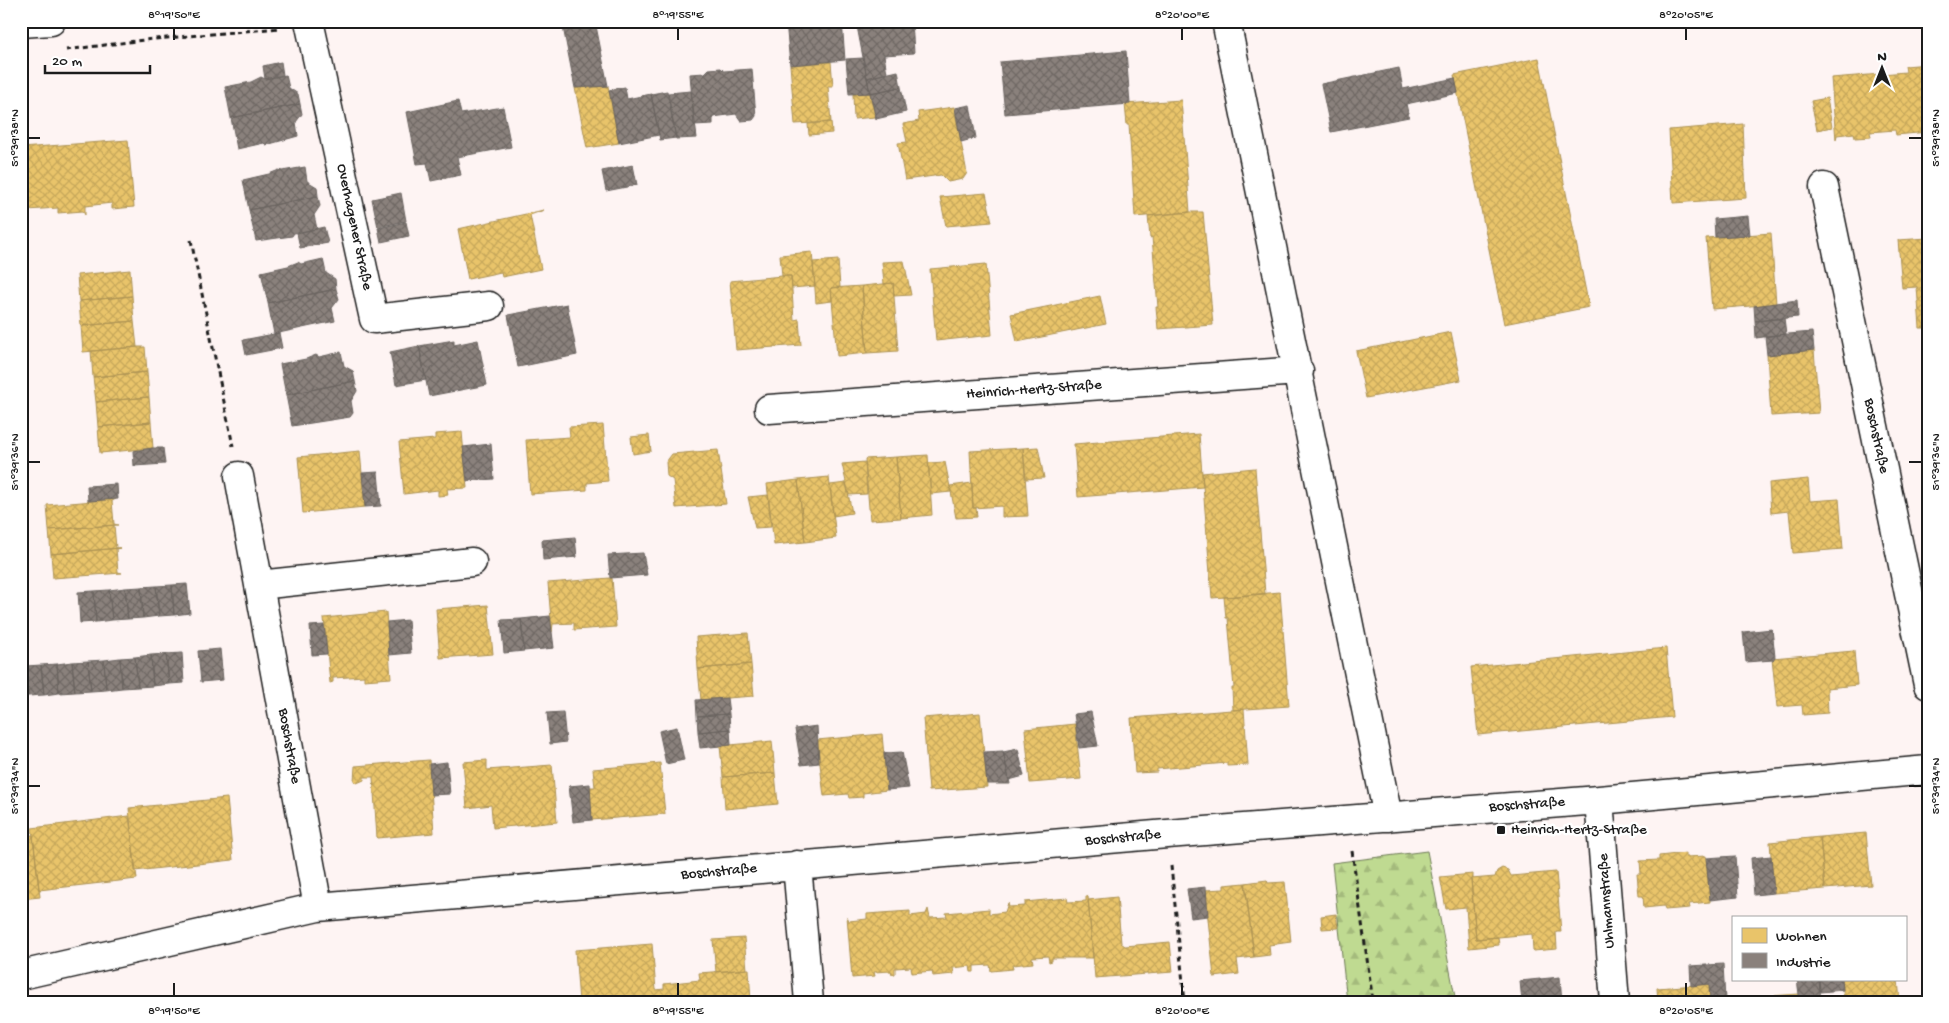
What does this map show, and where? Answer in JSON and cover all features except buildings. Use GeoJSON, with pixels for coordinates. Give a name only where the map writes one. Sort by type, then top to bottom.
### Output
{"type":"FeatureCollection","features":[{"type":"Feature","properties":{"kind":"street"},"geometry":{"type":"LineString","coordinates":[[21,23],[51,21]]}},
{"type":"Feature","properties":{"kind":"street"},"geometry":{"type":"LineString","coordinates":[[1226,21],[1299,371],[1388,817]]}},
{"type":"Feature","properties":{"kind":"street","name":"Overhagener Straße"},"geometry":{"type":"LineString","coordinates":[[310,23],[374,319],[489,306]]}},
{"type":"Feature","properties":{"kind":"street","name":"Boschstraße"},"geometry":{"type":"LineString","coordinates":[[1824,187],[1928,685]]}},
{"type":"Feature","properties":{"kind":"street","name":"Heinrich-Hertz-Straße"},"geometry":{"type":"LineString","coordinates":[[769,409],[1299,371]]}},
{"type":"Feature","properties":{"kind":"street","name":"Boschstraße"},"geometry":{"type":"LineString","coordinates":[[239,476],[318,907]]}},
{"type":"Feature","properties":{"kind":"street"},"geometry":{"type":"LineString","coordinates":[[259,586],[472,562]]}},
{"type":"Feature","properties":{"kind":"street","name":"Boschstraße"},"geometry":{"type":"LineString","coordinates":[[21,976],[318,907],[1168,834],[1599,800],[1928,770]]}},
{"type":"Feature","properties":{"kind":"street","name":"Uhlmannstraße"},"geometry":{"type":"LineString","coordinates":[[1599,800],[1615,1002]]}},
{"type":"Feature","properties":{"kind":"street"},"geometry":{"type":"LineString","coordinates":[[797,865],[809,1002]]}},
{"type":"Feature","properties":{"kind":"path"},"geometry":{"type":"LineString","coordinates":[[59,52],[144,40],[310,23],[367,21]]}},
{"type":"Feature","properties":{"kind":"path"},"geometry":{"type":"LineString","coordinates":[[191,240],[239,476]]}},
{"type":"Feature","properties":{"kind":"path"},"geometry":{"type":"LineString","coordinates":[[1348,821],[1373,1002]]}},
{"type":"Feature","properties":{"kind":"path"},"geometry":{"type":"LineString","coordinates":[[1168,834],[1185,1002]]}},
{"type":"Feature","properties":{"kind":"green space"},"geometry":{"type":"Polygon","coordinates":[[[1427,851],[1456,1002],[1347,1002],[1332,863],[1427,851]]]}},
{"type":"Feature","properties":{"kind":"place","name":"Heinrich-Hertz-Straße"},"geometry":{"type":"Point","coordinates":[1501,830]}}]}
